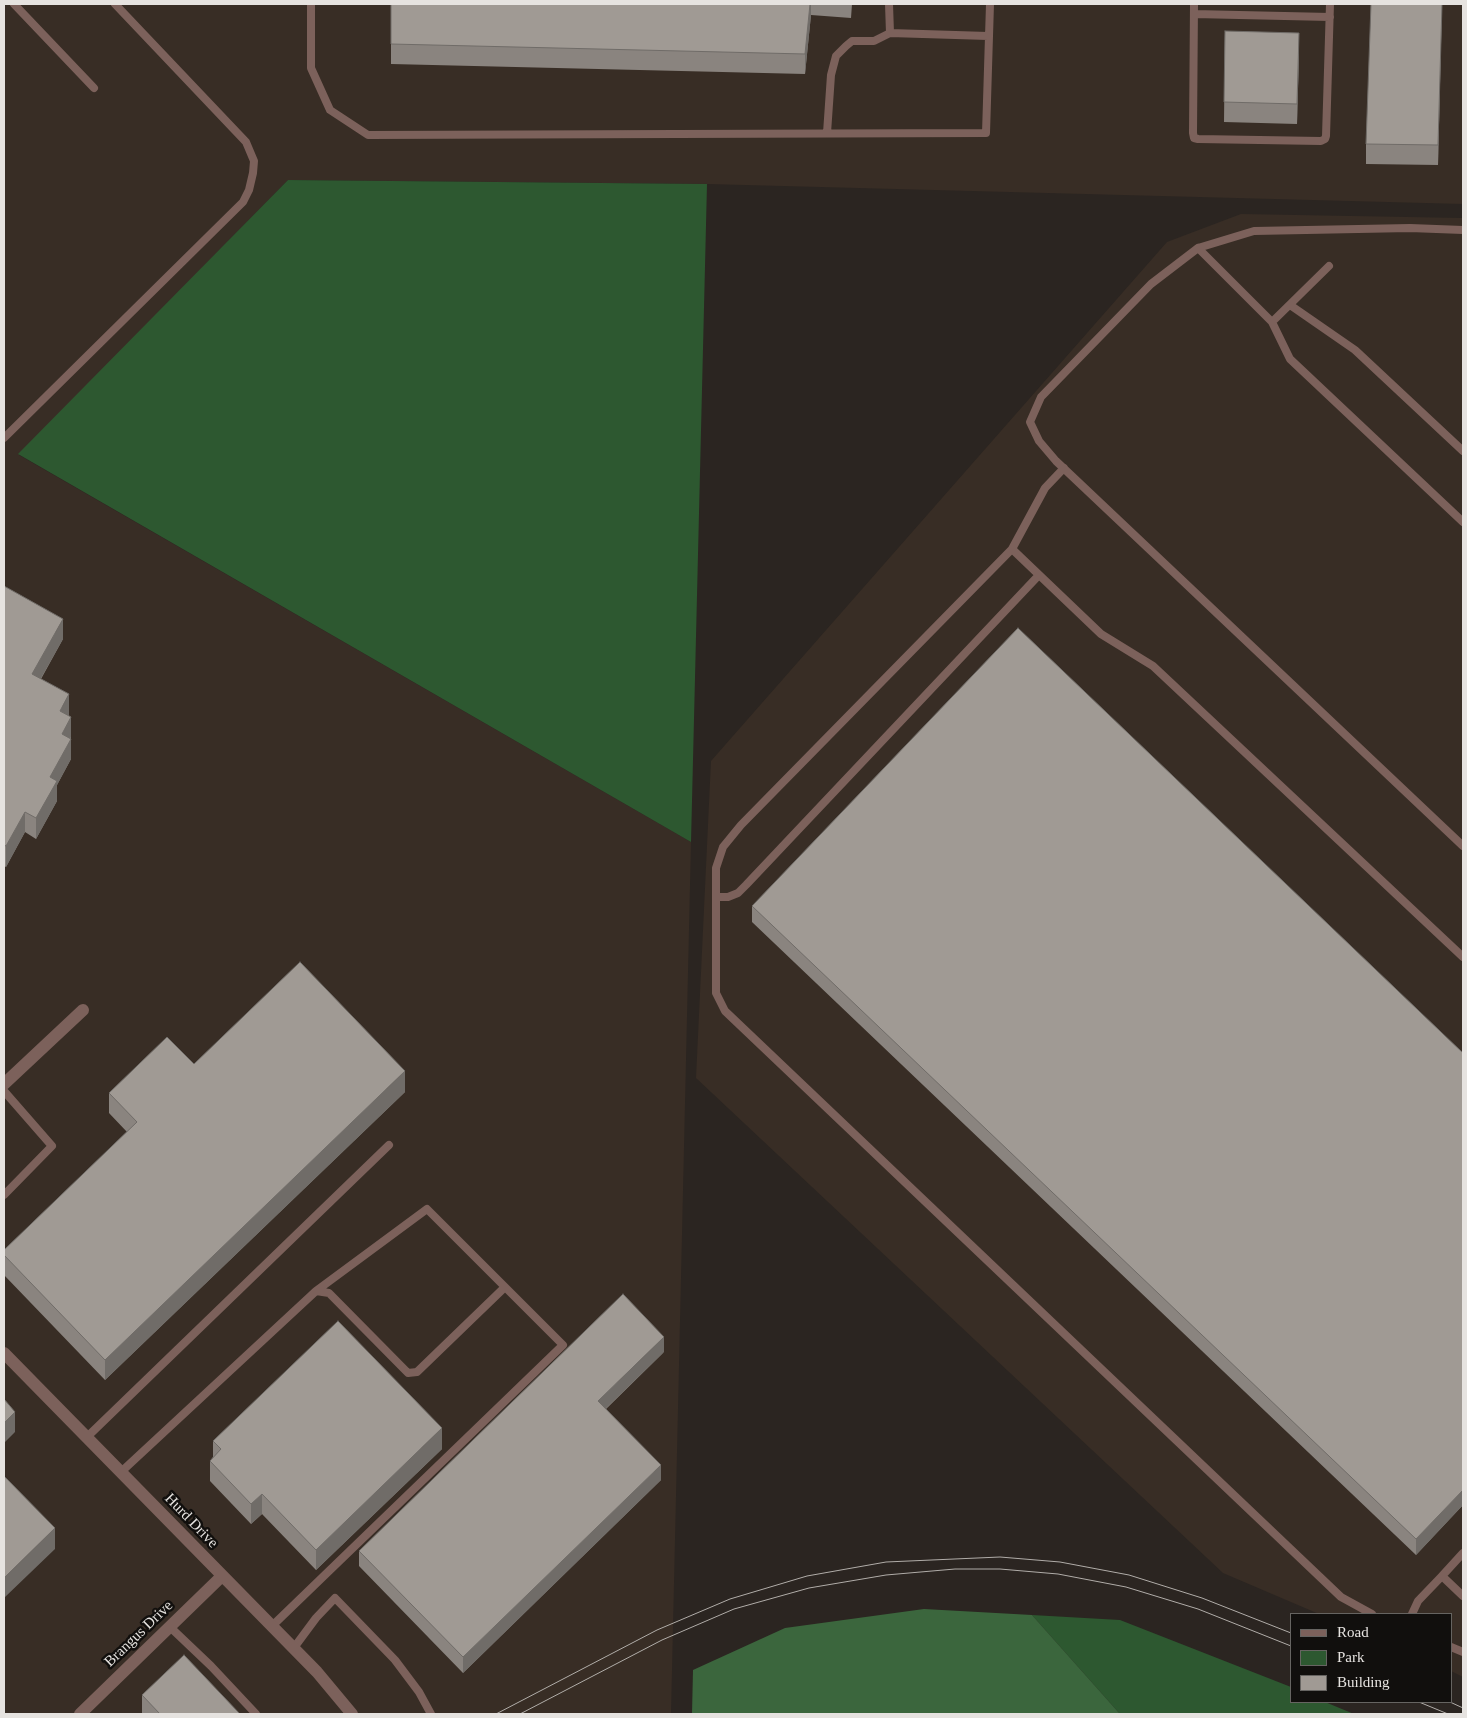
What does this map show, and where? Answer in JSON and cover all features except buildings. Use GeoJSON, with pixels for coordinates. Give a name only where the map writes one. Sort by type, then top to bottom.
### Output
{"type":"FeatureCollection","features":[{"type":"Feature","properties":{"kind":"street"},"geometry":{"type":"LineString","coordinates":[[4,1084],[83,1010]]}},
{"type":"Feature","properties":{"kind":"street","name":"Hurd Drive"},"geometry":{"type":"LineString","coordinates":[[4,1353],[330,1687],[352,1714]]}},
{"type":"Feature","properties":{"kind":"street","name":"Brangus Drive"},"geometry":{"type":"LineString","coordinates":[[80,1714],[222,1577]]}},
{"type":"Feature","properties":{"kind":"lane"},"geometry":{"type":"LineString","coordinates":[[14,4],[94,88]]}},
{"type":"Feature","properties":{"kind":"lane"},"geometry":{"type":"LineString","coordinates":[[4,438],[243,202],[254,173],[254,161],[246,142],[115,4]]}},
{"type":"Feature","properties":{"kind":"lane"},"geometry":{"type":"LineString","coordinates":[[311,4],[311,68],[330,110],[368,134],[986,133],[990,4]]}},
{"type":"Feature","properties":{"kind":"lane"},"geometry":{"type":"LineString","coordinates":[[889,4],[890,33]]}},
{"type":"Feature","properties":{"kind":"lane"},"geometry":{"type":"LineString","coordinates":[[1194,4],[1194,138],[1321,140],[1325,139],[1330,4]]}},
{"type":"Feature","properties":{"kind":"lane"},"geometry":{"type":"LineString","coordinates":[[1194,14],[1330,17]]}},
{"type":"Feature","properties":{"kind":"lane"},"geometry":{"type":"LineString","coordinates":[[827,133],[831,75],[836,56],[852,42],[874,41],[890,33],[988,36]]}},
{"type":"Feature","properties":{"kind":"lane"},"geometry":{"type":"LineString","coordinates":[[1463,230],[1410,228],[1254,231],[1198,248],[1151,284],[1041,397],[1030,422],[1039,441],[1064,468],[1463,846]]}},
{"type":"Feature","properties":{"kind":"lane"},"geometry":{"type":"LineString","coordinates":[[1198,248],[1272,322],[1290,359],[1463,522]]}},
{"type":"Feature","properties":{"kind":"lane"},"geometry":{"type":"LineString","coordinates":[[1272,322],[1329,266]]}},
{"type":"Feature","properties":{"kind":"lane"},"geometry":{"type":"LineString","coordinates":[[1290,305],[1355,350],[1463,451]]}},
{"type":"Feature","properties":{"kind":"lane"},"geometry":{"type":"LineString","coordinates":[[1064,468],[1045,488],[1012,549],[741,825],[723,847],[716,868],[716,993],[725,1011],[1341,1597],[1370,1613]]}},
{"type":"Feature","properties":{"kind":"lane"},"geometry":{"type":"LineString","coordinates":[[1012,549],[1101,634],[1153,666],[1463,957]]}},
{"type":"Feature","properties":{"kind":"lane"},"geometry":{"type":"LineString","coordinates":[[716,896],[728,897],[738,893],[1039,575]]}},
{"type":"Feature","properties":{"kind":"lane"},"geometry":{"type":"LineString","coordinates":[[4,1092],[52,1146],[4,1195]]}},
{"type":"Feature","properties":{"kind":"lane"},"geometry":{"type":"LineString","coordinates":[[86,1438],[389,1146]]}},
{"type":"Feature","properties":{"kind":"lane"},"geometry":{"type":"LineString","coordinates":[[121,1472],[316,1291],[428,1209],[563,1345],[271,1627]]}},
{"type":"Feature","properties":{"kind":"lane"},"geometry":{"type":"LineString","coordinates":[[316,1291],[329,1293],[408,1373],[417,1372],[505,1287]]}},
{"type":"Feature","properties":{"kind":"lane"},"geometry":{"type":"LineString","coordinates":[[1412,1613],[1418,1600],[1463,1554]]}},
{"type":"Feature","properties":{"kind":"lane"},"geometry":{"type":"LineString","coordinates":[[1442,1576],[1463,1596]]}},
{"type":"Feature","properties":{"kind":"lane"},"geometry":{"type":"LineString","coordinates":[[292,1649],[316,1618],[335,1598],[395,1660],[431,1714]]}},
{"type":"Feature","properties":{"kind":"lane"},"geometry":{"type":"LineString","coordinates":[[170,1627],[211,1666],[256,1714]]}},
{"type":"Feature","properties":{"kind":"shaded area"},"geometry":{"type":"Polygon","coordinates":[[[4,4],[1463,4],[1463,204],[707,184],[288,180],[19,455],[691,842],[671,1714],[4,1714],[4,4]]]}},
{"type":"Feature","properties":{"kind":"shaded area"},"geometry":{"type":"Polygon","coordinates":[[[1241,214],[1463,218],[1463,1677],[1452,1672],[1452,1613],[1317,1613],[1223,1573],[696,1078],[711,761],[1167,242],[1241,214]]]}},
{"type":"Feature","properties":{"kind":"green space"},"geometry":{"type":"Polygon","coordinates":[[[288,180],[707,184],[691,842],[18,454],[288,180]]]}},
{"type":"Feature","properties":{"kind":"green space"},"geometry":{"type":"Polygon","coordinates":[[[924,1609],[1032,1615],[1120,1714],[692,1714],[693,1670],[785,1628],[924,1609]]]}},
{"type":"Feature","properties":{"kind":"green space"},"geometry":{"type":"Polygon","coordinates":[[[1032,1615],[1120,1620],[1290,1687],[1290,1703],[1327,1703],[1354,1714],[1120,1714],[1032,1615]]]}},
{"type":"Feature","properties":{"kind":"tram line"},"geometry":{"type":"LineString","coordinates":[[496,1714],[657,1630],[730,1599],[807,1576],[886,1562],[1000,1557],[1060,1562],[1129,1575],[1202,1598],[1290,1633]]}},
{"type":"Feature","properties":{"kind":"tram line"},"geometry":{"type":"LineString","coordinates":[[520,1714],[662,1640],[734,1609],[809,1588],[886,1575],[955,1569],[1000,1569],[1058,1574],[1126,1587],[1198,1609],[1290,1646]]}},
{"type":"Feature","properties":{"kind":"tram line"},"geometry":{"type":"LineString","coordinates":[[1421,1703],[1448,1714]]}},
{"type":"Feature","properties":{"kind":"tram line"},"geometry":{"type":"LineString","coordinates":[[1452,1703],[1463,1708]]}}]}
